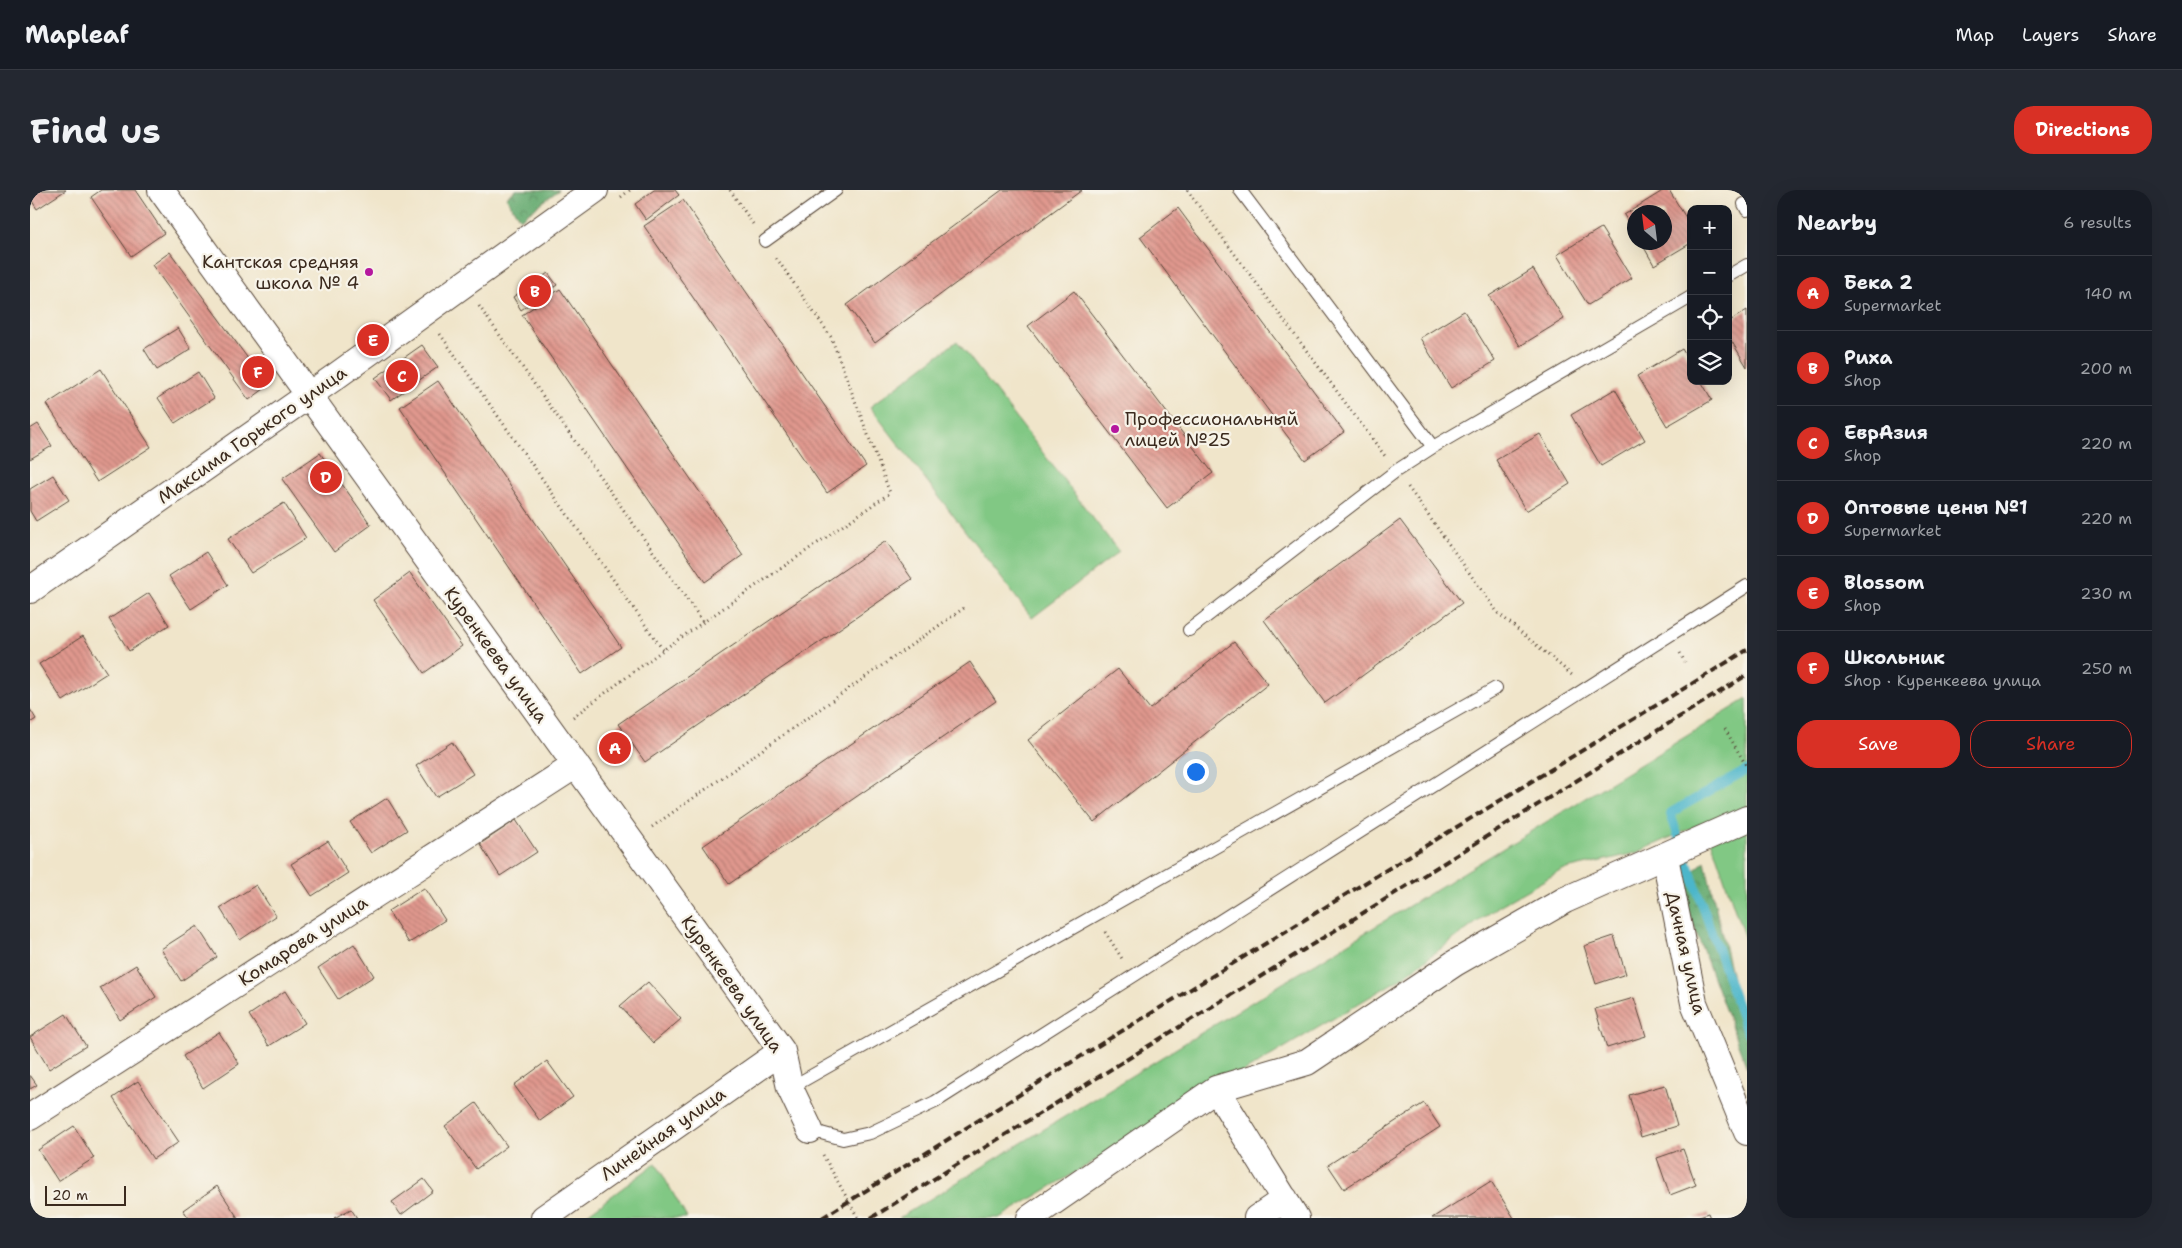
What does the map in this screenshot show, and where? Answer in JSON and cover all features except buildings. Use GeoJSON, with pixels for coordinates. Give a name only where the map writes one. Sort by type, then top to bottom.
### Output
{"type":"FeatureCollection","features":[{"type":"Feature","properties":{"kind":"street","name":"Куренкеева улица"},"geometry":{"type":"LineString","coordinates":[[162,190],[782,1050],[790,1088],[810,1130]]}},
{"type":"Feature","properties":{"kind":"street","name":"Максима Горького улица"},"geometry":{"type":"LineString","coordinates":[[30,590],[595,190]]}},
{"type":"Feature","properties":{"kind":"street","name":"Комарова улица"},"geometry":{"type":"LineString","coordinates":[[30,1117],[576,765]]}},
{"type":"Feature","properties":{"kind":"street"},"geometry":{"type":"LineString","coordinates":[[1030,1218],[1216,1089],[1307,1062],[1455,963],[1565,900],[1747,819]]}},
{"type":"Feature","properties":{"kind":"street","name":"Дачная улица"},"geometry":{"type":"LineString","coordinates":[[1665,857],[1694,1003],[1747,1132]]}},
{"type":"Feature","properties":{"kind":"street","name":"Линейная улица"},"geometry":{"type":"LineString","coordinates":[[544,1218],[782,1050]]}},
{"type":"Feature","properties":{"kind":"street"},"geometry":{"type":"LineString","coordinates":[[1216,1089],[1291,1209],[1257,1218]]}},
{"type":"Feature","properties":{"kind":"lane"},"geometry":{"type":"LineString","coordinates":[[765,241],[836,190]]}},
{"type":"Feature","properties":{"kind":"lane"},"geometry":{"type":"LineString","coordinates":[[1240,190],[1433,447]]}},
{"type":"Feature","properties":{"kind":"lane"},"geometry":{"type":"LineString","coordinates":[[1732,274],[1747,265]]}},
{"type":"Feature","properties":{"kind":"lane"},"geometry":{"type":"LineString","coordinates":[[1189,630],[1396,471],[1433,447],[1687,299]]}},
{"type":"Feature","properties":{"kind":"lane"},"geometry":{"type":"LineString","coordinates":[[810,1130],[843,1140],[870,1133],[935,1102],[1586,686],[1747,586]]}},
{"type":"Feature","properties":{"kind":"lane"},"geometry":{"type":"LineString","coordinates":[[790,1088],[1496,688]]}},
{"type":"Feature","properties":{"kind":"path"},"geometry":{"type":"LineString","coordinates":[[572,718],[663,650],[890,493],[831,337],[730,190]]}},
{"type":"Feature","properties":{"kind":"path"},"geometry":{"type":"LineString","coordinates":[[1187,190],[1396,471],[1498,612],[1586,686]]}},
{"type":"Feature","properties":{"kind":"path"},"geometry":{"type":"LineString","coordinates":[[475,299],[703,622]]}},
{"type":"Feature","properties":{"kind":"path"},"geometry":{"type":"LineString","coordinates":[[435,327],[663,650]]}},
{"type":"Feature","properties":{"kind":"path"},"geometry":{"type":"LineString","coordinates":[[631,842],[964,608]]}},
{"type":"Feature","properties":{"kind":"path"},"geometry":{"type":"LineString","coordinates":[[1724,729],[1747,767]]}},
{"type":"Feature","properties":{"kind":"path"},"geometry":{"type":"LineString","coordinates":[[1095,915],[1132,976]]}},
{"type":"Feature","properties":{"kind":"path"},"geometry":{"type":"LineString","coordinates":[[810,1130],[858,1218]]}},
{"type":"Feature","properties":{"kind":"green space"},"geometry":{"type":"Polygon","coordinates":[[[516,190],[559,190],[520,219],[506,197],[516,190]]]}},
{"type":"Feature","properties":{"kind":"green space"},"geometry":{"type":"Polygon","coordinates":[[[957,341],[1119,552],[1032,618],[870,407],[957,341]]]}},
{"type":"Feature","properties":{"kind":"green space"},"geometry":{"type":"Polygon","coordinates":[[[1747,699],[1747,945],[1705,822],[1636,853],[1562,870],[1499,906],[1398,980],[999,1218],[899,1218],[1747,699]]]}},
{"type":"Feature","properties":{"kind":"green space"},"geometry":{"type":"Polygon","coordinates":[[[1705,861],[1736,995],[1747,1015],[1747,1068],[1678,884],[1705,861]]]}},
{"type":"Feature","properties":{"kind":"green space"},"geometry":{"type":"Polygon","coordinates":[[[656,1163],[687,1218],[582,1218],[656,1163]]]}},
{"type":"Feature","properties":{"kind":"waterway"},"geometry":{"type":"LineString","coordinates":[[1747,770],[1670,813],[1747,1033]]}},
{"type":"Feature","properties":{"kind":"railway"},"geometry":{"type":"LineString","coordinates":[[822,1218],[1104,1042],[1747,650]]}},
{"type":"Feature","properties":{"kind":"railway"},"geometry":{"type":"LineString","coordinates":[[871,1218],[1747,675]]}},
{"type":"Feature","properties":{"kind":"place","name":"Кантская средняя школа № 4"},"geometry":{"type":"Point","coordinates":[369,272]}},
{"type":"Feature","properties":{"kind":"place","name":"Риха"},"geometry":{"type":"Point","coordinates":[535,291]}},
{"type":"Feature","properties":{"kind":"place","name":"Blossom"},"geometry":{"type":"Point","coordinates":[373,340]}},
{"type":"Feature","properties":{"kind":"place","name":"Школьник"},"geometry":{"type":"Point","coordinates":[258,372]}},
{"type":"Feature","properties":{"kind":"place","name":"ЕврАзия"},"geometry":{"type":"Point","coordinates":[402,376]}},
{"type":"Feature","properties":{"kind":"place","name":"Профессиональный лицей №25"},"geometry":{"type":"Point","coordinates":[1115,429]}},
{"type":"Feature","properties":{"kind":"place","name":"Оптовые цены №1"},"geometry":{"type":"Point","coordinates":[326,477]}},
{"type":"Feature","properties":{"kind":"place","name":"Бека 2"},"geometry":{"type":"Point","coordinates":[615,748]}}]}
